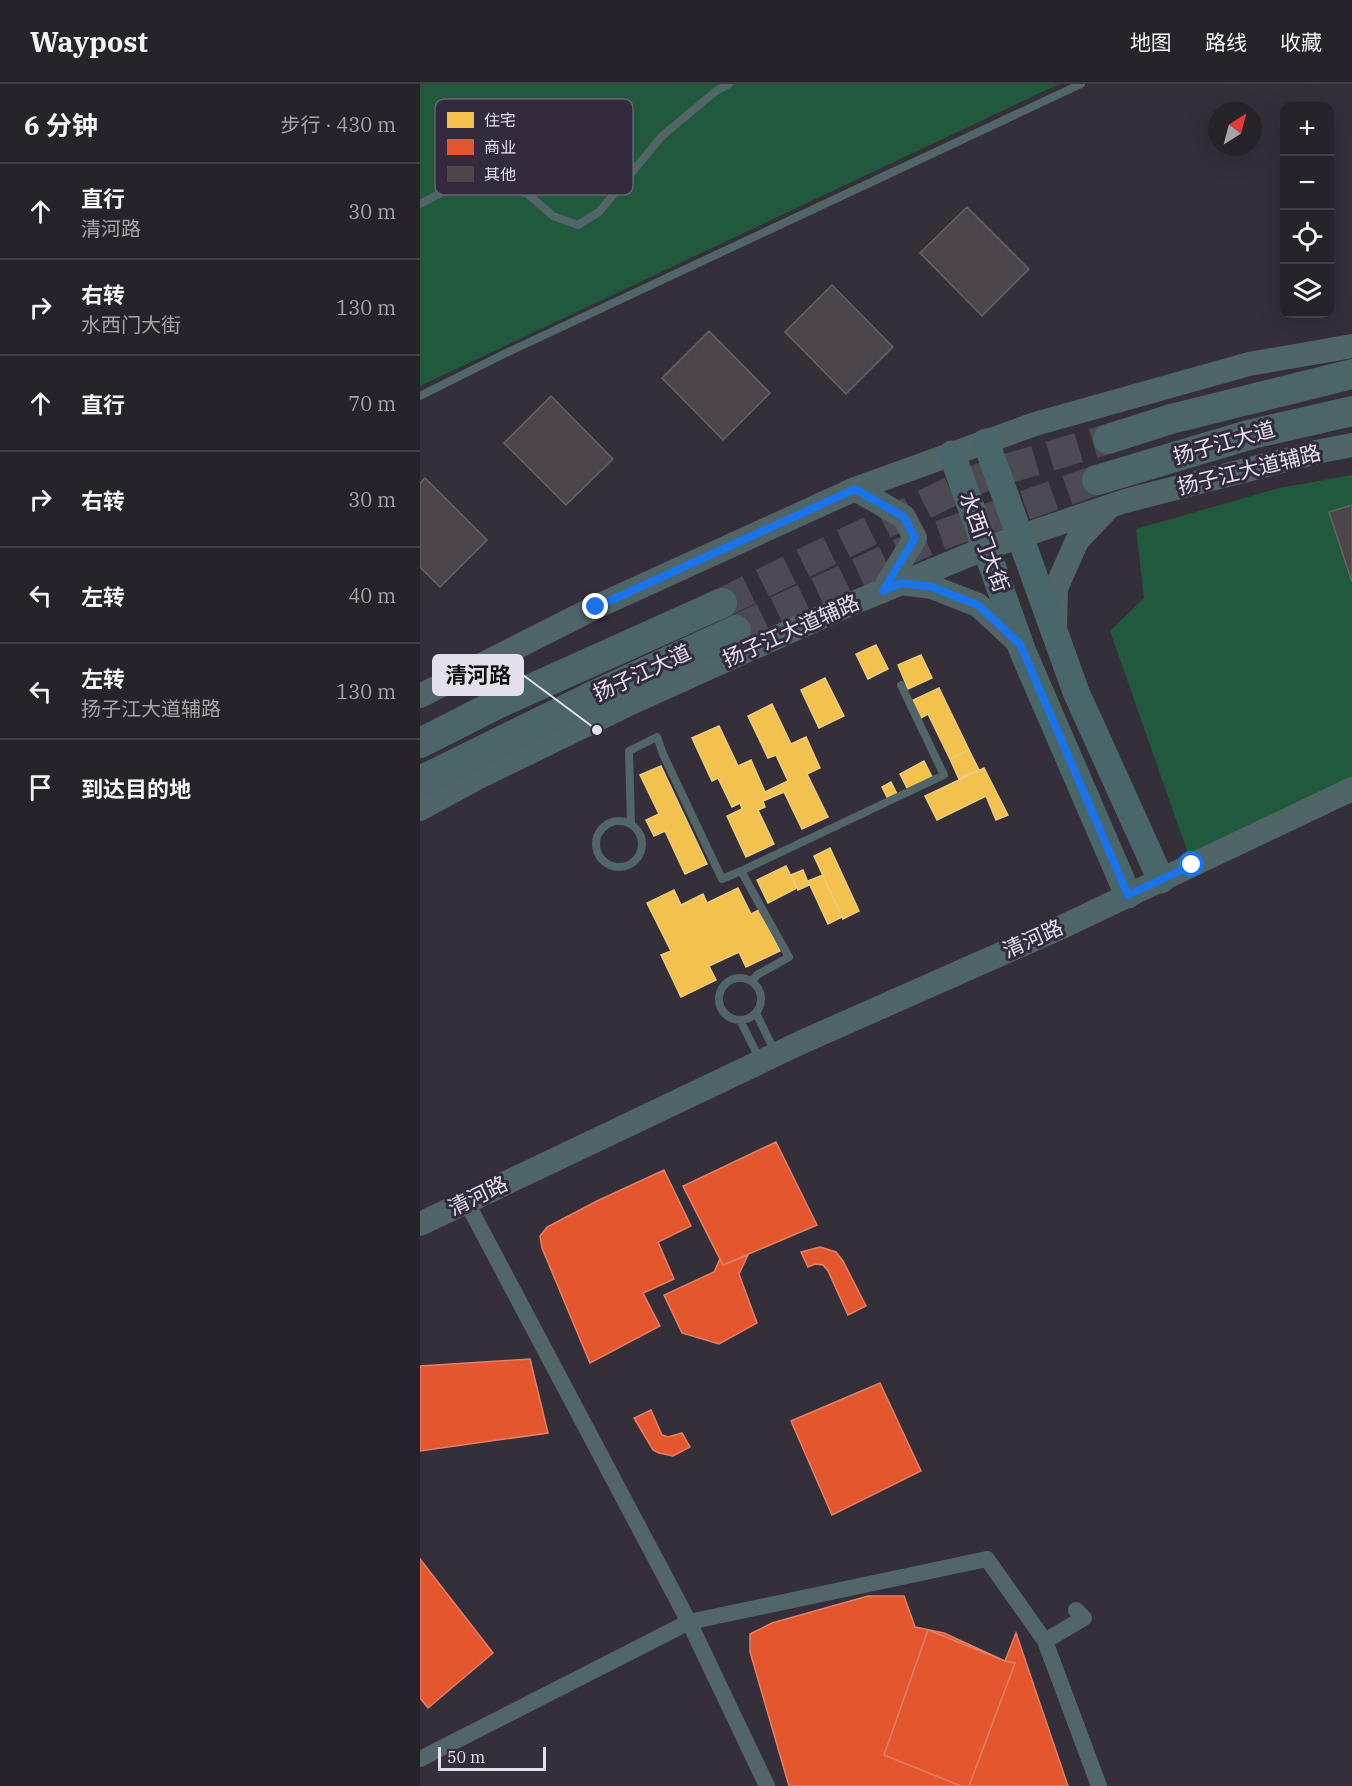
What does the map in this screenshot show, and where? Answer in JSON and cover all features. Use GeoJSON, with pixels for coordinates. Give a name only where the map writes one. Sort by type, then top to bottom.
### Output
{"type":"FeatureCollection","features":[{"type":"Feature","properties":{"kind":"highway","name":"扬子江大道"},"geometry":{"type":"LineString","coordinates":[[1108,439],[1171,418],[1352,374]]}},
{"type":"Feature","properties":{"kind":"highway","name":"扬子江大道"},"geometry":{"type":"LineString","coordinates":[[1103,493],[1252,434],[1352,411]]}},
{"type":"Feature","properties":{"kind":"highway","name":"扬子江大道"},"geometry":{"type":"LineString","coordinates":[[420,743],[495,705],[722,603]]}},
{"type":"Feature","properties":{"kind":"highway","name":"扬子江大道"},"geometry":{"type":"LineString","coordinates":[[420,781],[735,630]]}},
{"type":"Feature","properties":{"kind":"main road"},"geometry":{"type":"LineString","coordinates":[[420,696],[596,607],[855,489],[1035,424],[1250,364],[1352,346]]}},
{"type":"Feature","properties":{"kind":"main road","name":"水西门大街"},"geometry":{"type":"LineString","coordinates":[[986,442],[1076,693],[1161,879]]}},
{"type":"Feature","properties":{"kind":"main road","name":"扬子江大道辅路"},"geometry":{"type":"LineString","coordinates":[[420,810],[477,778],[623,707],[892,587],[986,548],[1020,537],[1103,493],[1352,445]]}},
{"type":"Feature","properties":{"kind":"main road","name":"水西门大街"},"geometry":{"type":"LineString","coordinates":[[952,454],[1020,644],[1128,895]]}},
{"type":"Feature","properties":{"kind":"main road"},"geometry":{"type":"LineString","coordinates":[[855,489],[904,517],[915,538],[892,587],[932,587],[978,605],[1020,644]]}},
{"type":"Feature","properties":{"kind":"main road"},"geometry":{"type":"LineString","coordinates":[[1055,633],[1056,588],[1077,541],[1103,493]]}},
{"type":"Feature","properties":{"kind":"main road","name":"清河路"},"geometry":{"type":"LineString","coordinates":[[420,1224],[769,1059],[1128,895],[1352,789]]}},
{"type":"Feature","properties":{"kind":"street"},"geometry":{"type":"LineString","coordinates":[[466,1201],[689,1622],[767,1786]]}},
{"type":"Feature","properties":{"kind":"street"},"geometry":{"type":"LineString","coordinates":[[420,1760],[689,1622],[987,1559],[1045,1641],[1099,1786]]}},
{"type":"Feature","properties":{"kind":"street"},"geometry":{"type":"LineString","coordinates":[[1045,1641],[1084,1618],[1076,1610]]}},
{"type":"Feature","properties":{"kind":"lane"},"geometry":{"type":"LineString","coordinates":[[633,171],[662,136],[716,91],[729,84]]}},
{"type":"Feature","properties":{"kind":"lane"},"geometry":{"type":"LineString","coordinates":[[420,396],[506,353],[1081,84]]}},
{"type":"Feature","properties":{"kind":"lane"},"geometry":{"type":"LineString","coordinates":[[420,204],[437,195]]}},
{"type":"Feature","properties":{"kind":"lane"},"geometry":{"type":"LineString","coordinates":[[529,195],[554,216],[578,225],[599,212],[613,195]]}},
{"type":"Feature","properties":{"kind":"lane"},"geometry":{"type":"LineString","coordinates":[[631,824],[624,821],[610,822],[599,832],[596,839],[598,853],[608,865],[624,867],[638,858],[641,851],[641,836],[631,824],[629,752],[657,737],[722,879],[944,775],[901,685]]}},
{"type":"Feature","properties":{"kind":"lane"},"geometry":{"type":"LineString","coordinates":[[741,871],[789,957],[757,975],[752,981]]}},
{"type":"Feature","properties":{"kind":"lane"},"geometry":{"type":"LineString","coordinates":[[756,1013],[740,1020],[727,1015],[719,996],[726,983],[732,979],[746,978],[757,986],[761,999],[756,1013],[769,1059]]}},
{"type":"Feature","properties":{"kind":"lane"},"geometry":{"type":"LineString","coordinates":[[740,1020],[769,1059]]}},
{"type":"Feature","properties":{"kind":"green space"},"geometry":{"type":"Polygon","coordinates":[[[420,84],[1059,84],[420,386],[420,84]]]}},
{"type":"Feature","properties":{"kind":"green space"},"geometry":{"type":"Polygon","coordinates":[[[1352,475],[1352,789],[1192,865],[1110,631],[1144,598],[1136,529],[1279,488],[1352,475]]]}},
{"type":"Feature","properties":{"kind":"building: 住宅"},"geometry":{"type":"Polygon","coordinates":[[[876,645],[888,669],[868,679],[856,654],[876,645]]]}},
{"type":"Feature","properties":{"kind":"building: 住宅"},"geometry":{"type":"Polygon","coordinates":[[[921,655],[932,678],[908,689],[898,665],[921,655]]]}},
{"type":"Feature","properties":{"kind":"building: 住宅"},"geometry":{"type":"Polygon","coordinates":[[[825,678],[844,716],[819,728],[801,690],[825,678]]]}},
{"type":"Feature","properties":{"kind":"building: 住宅"},"geometry":{"type":"Polygon","coordinates":[[[939,688],[969,750],[950,759],[928,714],[919,719],[911,701],[939,688]]]}},
{"type":"Feature","properties":{"kind":"building: 住宅"},"geometry":{"type":"Polygon","coordinates":[[[772,704],[791,744],[806,737],[820,768],[807,774],[828,817],[802,829],[784,792],[763,801],[765,807],[758,810],[774,844],[746,857],[727,816],[742,809],[740,803],[732,807],[718,778],[712,781],[692,738],[719,726],[738,766],[751,760],[765,792],[788,781],[776,755],[768,758],[748,716],[772,704]]]}},
{"type":"Feature","properties":{"kind":"building: 住宅"},"geometry":{"type":"Polygon","coordinates":[[[969,750],[979,770],[959,779],[950,759],[969,750]]]}},
{"type":"Feature","properties":{"kind":"building: 住宅"},"geometry":{"type":"Polygon","coordinates":[[[924,761],[932,777],[908,790],[900,774],[924,761]]]}},
{"type":"Feature","properties":{"kind":"building: 住宅"},"geometry":{"type":"Polygon","coordinates":[[[661,766],[707,864],[685,874],[665,831],[654,836],[646,820],[659,814],[640,775],[661,766]]]}},
{"type":"Feature","properties":{"kind":"building: 住宅"},"geometry":{"type":"Polygon","coordinates":[[[984,768],[1008,815],[996,820],[986,796],[937,820],[925,796],[984,768]]]}},
{"type":"Feature","properties":{"kind":"building: 住宅"},"geometry":{"type":"Polygon","coordinates":[[[891,782],[897,794],[888,799],[882,787],[891,782]]]}},
{"type":"Feature","properties":{"kind":"building: 住宅"},"geometry":{"type":"Polygon","coordinates":[[[830,848],[859,911],[843,919],[814,856],[830,848]]]}},
{"type":"Feature","properties":{"kind":"building: 住宅"},"geometry":{"type":"Polygon","coordinates":[[[786,866],[797,888],[768,903],[757,880],[786,866]]]}},
{"type":"Feature","properties":{"kind":"building: 住宅"},"geometry":{"type":"Polygon","coordinates":[[[803,870],[809,885],[798,890],[791,875],[803,870]]]}},
{"type":"Feature","properties":{"kind":"building: 住宅"},"geometry":{"type":"Polygon","coordinates":[[[823,875],[842,917],[828,924],[808,881],[823,875]]]}},
{"type":"Feature","properties":{"kind":"building: 住宅"},"geometry":{"type":"Polygon","coordinates":[[[738,888],[751,914],[759,910],[780,951],[746,967],[739,952],[709,966],[716,980],[681,997],[661,955],[671,951],[647,903],[674,890],[681,905],[703,894],[707,903],[738,888]]]}},
{"type":"Feature","properties":{"kind":"building: 商业"},"geometry":{"type":"Polygon","coordinates":[[[776,1142],[817,1225],[723,1265],[683,1186],[776,1142]]]}},
{"type":"Feature","properties":{"kind":"building: 商业"},"geometry":{"type":"Polygon","coordinates":[[[664,1170],[691,1226],[658,1242],[674,1279],[643,1293],[660,1326],[590,1363],[542,1248],[540,1236],[547,1227],[664,1170]]]}},
{"type":"Feature","properties":{"kind":"building: 商业"},"geometry":{"type":"Polygon","coordinates":[[[820,1247],[836,1252],[866,1306],[848,1315],[823,1265],[815,1264],[808,1267],[801,1252],[820,1247]]]}},
{"type":"Feature","properties":{"kind":"building: 商业"},"geometry":{"type":"Polygon","coordinates":[[[748,1255],[739,1274],[757,1323],[719,1344],[682,1333],[664,1295],[714,1272],[720,1259],[723,1265],[748,1255]]]}},
{"type":"Feature","properties":{"kind":"building: 商业"},"geometry":{"type":"Polygon","coordinates":[[[530,1359],[548,1433],[420,1451],[420,1366],[530,1359]]]}},
{"type":"Feature","properties":{"kind":"building: 商业"},"geometry":{"type":"Polygon","coordinates":[[[880,1383],[921,1471],[832,1515],[791,1421],[880,1383]]]}},
{"type":"Feature","properties":{"kind":"building: 商业"},"geometry":{"type":"Polygon","coordinates":[[[651,1410],[662,1435],[668,1437],[682,1433],[690,1447],[673,1456],[653,1450],[634,1418],[651,1410]]]}},
{"type":"Feature","properties":{"kind":"building: 商业"},"geometry":{"type":"Polygon","coordinates":[[[420,1559],[493,1653],[428,1708],[420,1698],[420,1559]]]}},
{"type":"Feature","properties":{"kind":"building: 商业"},"geometry":{"type":"Polygon","coordinates":[[[868,1596],[904,1596],[915,1627],[944,1633],[1005,1661],[1016,1633],[1068,1786],[789,1786],[750,1652],[750,1634],[772,1623],[868,1596]]]}},
{"type":"Feature","properties":{"kind":"building: 商业"},"geometry":{"type":"Polygon","coordinates":[[[928,1630],[1015,1663],[969,1786],[961,1786],[884,1755],[928,1630]]]}},
{"type":"Feature","properties":{"kind":"building: 其他"},"geometry":{"type":"Polygon","coordinates":[[[967,207],[1029,269],[982,316],[920,253],[967,207]]]}},
{"type":"Feature","properties":{"kind":"building: 其他"},"geometry":{"type":"Polygon","coordinates":[[[832,285],[893,347],[846,394],[785,332],[832,285]]]}},
{"type":"Feature","properties":{"kind":"building: 其他"},"geometry":{"type":"Polygon","coordinates":[[[709,331],[770,393],[723,440],[662,378],[709,331]]]}},
{"type":"Feature","properties":{"kind":"building: 其他"},"geometry":{"type":"Polygon","coordinates":[[[551,396],[613,459],[566,505],[504,443],[551,396]]]}},
{"type":"Feature","properties":{"kind":"building: 其他"},"geometry":{"type":"Polygon","coordinates":[[[425,478],[487,540],[440,587],[420,567],[420,483],[425,478]]]}},
{"type":"Feature","properties":{"kind":"building: 其他"},"geometry":{"type":"Polygon","coordinates":[[[1352,505],[1352,582],[1329,512],[1352,505]]]}},
{"type":"Feature","properties":{"kind":"tunnel"},"geometry":{"type":"LineString","coordinates":[[722,603],[964,485],[996,472],[1108,439]]}},
{"type":"Feature","properties":{"kind":"tunnel"},"geometry":{"type":"LineString","coordinates":[[736,630],[933,538],[1097,480]]}},
{"type":"Feature","properties":{"kind":"place","name":"清河路"},"geometry":{"type":"Point","coordinates":[597,730]}},
{"type":"Feature","properties":{"kind":"route"},"geometry":{"type":"LineString","coordinates":[[596,607],[855,489],[904,517],[915,538],[883,591],[901,583],[932,587],[978,605],[1020,644],[1128,895],[1192,865]]}}]}
